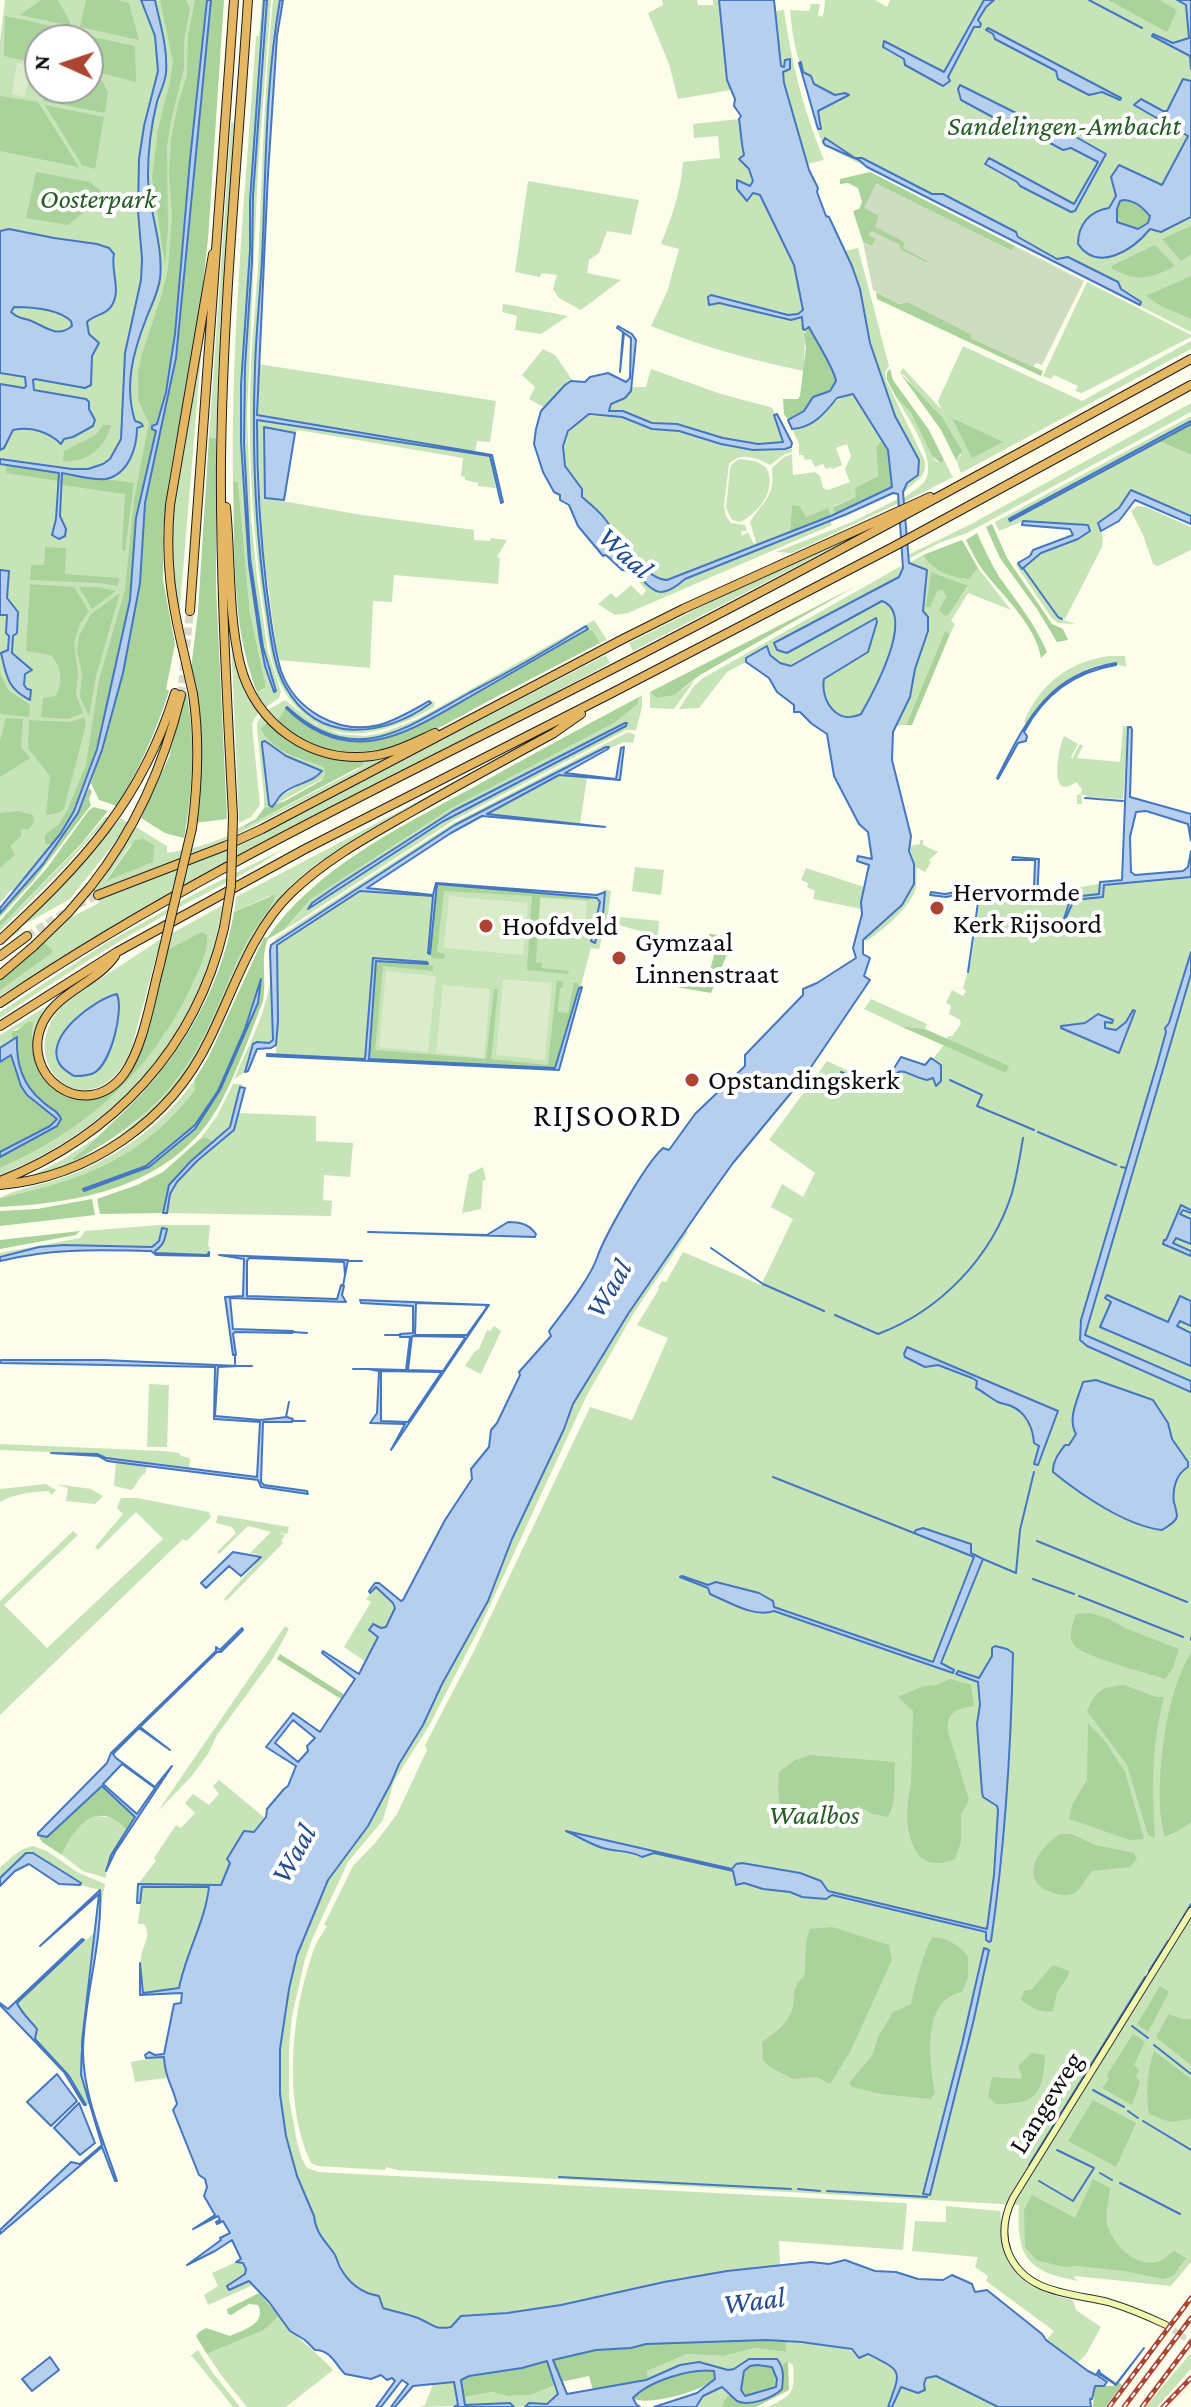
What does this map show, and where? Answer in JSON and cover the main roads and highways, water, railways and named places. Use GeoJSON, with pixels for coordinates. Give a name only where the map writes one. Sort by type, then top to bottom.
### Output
{"type":"FeatureCollection","features":[{"type":"Feature","properties":{"kind":"highway"},"geometry":{"type":"LineString","coordinates":[[190,611],[234,0]]}},
{"type":"Feature","properties":{"kind":"highway"},"geometry":{"type":"LineString","coordinates":[[0,1183],[75,1143],[105,1122],[137,1091],[164,1060],[192,1015],[213,970],[224,928],[231,886],[233,816],[221,550],[221,460],[224,354],[248,0]]}},
{"type":"Feature","properties":{"kind":"highway"},"geometry":{"type":"LineString","coordinates":[[117,952],[104,969],[57,1003],[42,1024],[38,1048],[41,1064],[52,1082],[67,1093],[81,1096],[101,1092],[125,1072],[140,1038],[192,828],[198,750],[193,694],[174,611],[167,557],[170,505],[208,272],[218,230]]}},
{"type":"Feature","properties":{"kind":"highway"},"geometry":{"type":"LineString","coordinates":[[0,1003],[116,929],[267,846],[618,667],[1191,359]]}},
{"type":"Feature","properties":{"kind":"highway"},"geometry":{"type":"LineString","coordinates":[[0,1026],[117,952],[305,849],[922,532],[1191,385]]}},
{"type":"Feature","properties":{"kind":"highway"},"geometry":{"type":"LineString","coordinates":[[221,460],[237,643],[245,680],[266,716],[283,732],[308,747],[338,756],[355,757],[388,752],[463,724]]}},
{"type":"Feature","properties":{"kind":"highway"},"geometry":{"type":"LineString","coordinates":[[98,895],[250,835],[623,639],[886,521]]}},
{"type":"Feature","properties":{"kind":"highway"},"geometry":{"type":"LineString","coordinates":[[0,940],[85,856],[114,820],[157,746],[178,694],[166,748],[130,830],[68,913],[0,975]]}},
{"type":"Feature","properties":{"kind":"highway"},"geometry":{"type":"LineString","coordinates":[[0,1183],[28,1183],[83,1164],[139,1129],[159,1111],[195,1066],[208,1043],[255,941],[287,896],[323,865],[361,840],[554,733],[608,695]]}},
{"type":"Feature","properties":{"kind":"highway"},"geometry":{"type":"LineString","coordinates":[[0,956],[27,936]]}},
{"type":"Feature","properties":{"kind":"main road","name":"Langeweg"},"geometry":{"type":"LineString","coordinates":[[1166,2325],[1126,2308],[1042,2287],[1019,2271],[1006,2246],[1004,2226],[1006,2212],[1191,1911]]}},
{"type":"Feature","properties":{"kind":"water"},"geometry":{"type":"Polygon","coordinates":[[[141,0],[155,0],[166,64],[153,120],[148,166],[160,253],[160,279],[137,344],[130,382],[135,421],[143,426],[137,428],[130,459],[121,472],[106,479],[62,473],[60,516],[66,529],[65,536],[59,539],[52,535],[59,473],[0,464],[0,459],[88,469],[110,459],[121,439],[125,353],[141,280],[139,159],[158,71],[155,36],[141,0]]]}},
{"type":"Feature","properties":{"kind":"water"},"geometry":{"type":"Polygon","coordinates":[[[207,0],[211,0],[176,358],[145,503],[140,583],[123,673],[102,750],[78,813],[43,864],[0,913],[0,908],[61,833],[74,811],[97,749],[130,600],[136,518],[156,431],[152,426],[157,424],[166,392],[175,334],[207,0]]]}},
{"type":"Feature","properties":{"kind":"water"},"geometry":{"type":"Polygon","coordinates":[[[264,0],[267,0],[253,196],[244,443],[250,558],[263,647],[274,692],[265,666],[249,565],[241,442],[250,201],[264,0]]]}},
{"type":"Feature","properties":{"kind":"water"},"geometry":{"type":"Polygon","coordinates":[[[280,0],[283,0],[277,36],[268,174],[257,415],[492,455],[503,502],[490,456],[257,420],[262,549],[272,632],[281,671],[296,697],[307,708],[334,723],[348,726],[379,725],[429,701],[431,703],[412,715],[372,729],[333,727],[299,705],[285,686],[272,646],[262,575],[255,486],[255,368],[269,97],[280,0]]]}},
{"type":"Feature","properties":{"kind":"water","name":"Waal"},"geometry":{"type":"Polygon","coordinates":[[[719,0],[774,0],[781,66],[784,67],[785,60],[790,59],[790,69],[783,72],[784,83],[809,170],[826,216],[852,266],[860,289],[870,343],[895,416],[919,460],[918,475],[907,483],[903,492],[909,563],[927,570],[923,611],[928,617],[928,631],[915,669],[910,697],[893,732],[892,760],[911,836],[909,851],[914,864],[914,884],[902,905],[863,940],[863,954],[870,958],[864,976],[870,980],[805,1076],[705,1202],[628,1314],[573,1404],[512,1539],[488,1601],[368,1826],[328,1880],[297,1955],[289,1989],[280,2049],[280,2094],[286,2136],[317,2228],[347,2278],[361,2290],[379,2296],[383,2308],[434,2326],[451,2327],[461,2316],[561,2305],[727,2271],[811,2262],[829,2264],[845,2260],[875,2271],[896,2272],[918,2279],[943,2280],[952,2275],[972,2284],[975,2292],[987,2290],[1088,2371],[1096,2375],[1099,2370],[1116,2384],[1144,2348],[1116,2385],[1099,2374],[1107,2382],[1104,2386],[1095,2386],[1090,2399],[1091,2407],[998,2407],[936,2376],[926,2378],[925,2390],[918,2393],[901,2387],[892,2407],[888,2407],[896,2373],[880,2360],[868,2354],[859,2358],[852,2349],[766,2340],[646,2344],[596,2350],[553,2360],[567,2394],[646,2380],[680,2365],[699,2362],[728,2370],[749,2359],[777,2359],[782,2370],[782,2389],[754,2402],[737,2401],[722,2387],[703,2396],[696,2407],[654,2407],[697,2393],[715,2379],[714,2371],[705,2371],[671,2377],[649,2386],[633,2398],[640,2407],[525,2407],[529,2403],[547,2404],[558,2394],[547,2361],[461,2380],[465,2405],[510,2403],[514,2407],[454,2407],[458,2405],[454,2382],[413,2386],[395,2407],[391,2407],[408,2384],[402,2380],[381,2407],[376,2407],[395,2381],[392,2378],[387,2380],[381,2375],[371,2379],[345,2374],[329,2355],[315,2350],[290,2331],[249,2281],[229,2290],[227,2286],[245,2274],[246,2269],[243,2263],[236,2262],[241,2259],[232,2240],[187,2265],[230,2233],[223,2221],[217,2224],[220,2220],[218,2216],[193,2229],[215,2215],[204,2196],[207,2187],[205,2179],[199,2175],[173,2110],[177,2104],[164,2057],[146,2058],[145,2055],[149,2052],[164,2054],[174,2004],[181,2003],[182,1993],[140,1995],[140,1963],[143,1993],[179,1988],[204,1913],[209,1887],[142,1887],[140,1903],[137,1903],[138,1884],[221,1885],[230,1863],[227,1859],[244,1831],[254,1832],[266,1817],[267,1809],[288,1786],[296,1766],[266,1747],[293,1713],[320,1732],[355,1679],[323,1651],[359,1674],[378,1637],[369,1630],[373,1624],[386,1627],[395,1608],[376,1587],[369,1591],[375,1583],[379,1583],[403,1600],[445,1520],[472,1479],[471,1469],[489,1447],[491,1430],[519,1372],[551,1336],[549,1331],[588,1276],[616,1218],[646,1169],[663,1148],[669,1150],[695,1114],[745,1066],[745,1055],[803,995],[803,989],[856,958],[853,948],[862,914],[861,902],[869,865],[857,861],[858,856],[872,859],[868,832],[859,824],[834,776],[827,734],[800,712],[794,712],[794,705],[777,692],[769,678],[746,662],[746,658],[767,646],[770,655],[780,663],[791,666],[876,618],[868,652],[824,679],[825,695],[832,709],[845,717],[861,714],[889,654],[894,637],[892,609],[882,601],[787,653],[777,650],[774,643],[899,577],[903,568],[898,494],[893,493],[685,579],[670,590],[658,592],[636,572],[622,570],[606,555],[603,556],[578,526],[569,505],[554,492],[543,472],[534,444],[541,411],[565,385],[571,381],[585,382],[590,377],[608,373],[626,382],[630,378],[631,338],[624,333],[620,372],[623,332],[618,326],[636,340],[631,391],[625,398],[611,404],[609,411],[623,411],[652,423],[677,424],[723,438],[758,444],[783,442],[774,415],[777,414],[792,443],[785,449],[753,450],[679,431],[652,429],[622,417],[589,414],[568,431],[563,446],[565,466],[582,489],[582,497],[603,516],[640,565],[658,578],[667,580],[831,516],[892,487],[888,450],[853,394],[837,398],[812,423],[792,429],[788,420],[804,411],[813,397],[830,391],[836,381],[809,327],[803,329],[802,317],[791,320],[719,303],[709,305],[708,297],[711,295],[788,315],[803,310],[794,265],[760,195],[753,193],[747,201],[737,189],[737,180],[750,186],[753,181],[749,169],[739,159],[744,155],[741,116],[734,106],[735,99],[727,80],[719,0]],[[293,1720],[275,1743],[298,1762],[315,1738],[293,1720]],[[757,2365],[744,2371],[741,2390],[745,2396],[776,2387],[777,2379],[772,2367],[757,2365]]]}},
{"type":"Feature","properties":{"kind":"water"},"geometry":{"type":"Polygon","coordinates":[[[984,0],[994,0],[978,20],[980,27],[974,27],[948,77],[950,81],[943,86],[905,65],[904,59],[883,47],[884,41],[944,72],[984,0]]]}},
{"type":"Feature","properties":{"kind":"water"},"geometry":{"type":"Polygon","coordinates":[[[1177,0],[1191,0],[1191,69],[1190,56],[1152,36],[1173,43],[1189,38],[1186,5],[1177,0]]]}},
{"type":"Feature","properties":{"kind":"water"},"geometry":{"type":"Polygon","coordinates":[[[988,28],[1120,100],[1102,92],[1089,95],[1058,79],[1056,71],[995,39],[986,30],[988,28]]]}},
{"type":"Feature","properties":{"kind":"water"},"geometry":{"type":"Polygon","coordinates":[[[799,63],[803,72],[811,76],[814,84],[835,95],[849,95],[818,111],[821,129],[818,129],[799,63]]]}},
{"type":"Feature","properties":{"kind":"water"},"geometry":{"type":"Polygon","coordinates":[[[1183,79],[1191,81],[1191,217],[1161,232],[1150,229],[1125,251],[1115,255],[1105,258],[1086,253],[1078,244],[1080,230],[1091,215],[1109,208],[1116,196],[1111,177],[1119,165],[1162,185],[1188,136],[1134,105],[1141,99],[1167,111],[1183,79]],[[1120,201],[1117,222],[1138,229],[1148,223],[1150,216],[1128,201],[1120,201]]]}},
{"type":"Feature","properties":{"kind":"water"},"geometry":{"type":"Polygon","coordinates":[[[960,85],[1060,135],[1069,133],[1106,154],[1075,211],[1071,212],[1020,186],[985,164],[989,158],[1074,204],[1098,162],[1071,148],[1063,150],[961,100],[960,85]]]}},
{"type":"Feature","properties":{"kind":"water"},"geometry":{"type":"Polygon","coordinates":[[[825,138],[855,158],[862,158],[932,194],[943,194],[1016,232],[1018,237],[1057,259],[1068,257],[1118,282],[1121,289],[1141,302],[1140,305],[825,145],[825,138]]]}},
{"type":"Feature","properties":{"kind":"water"},"geometry":{"type":"Polygon","coordinates":[[[9,229],[97,244],[109,248],[114,254],[114,302],[108,310],[87,322],[89,334],[99,343],[92,356],[91,385],[85,388],[33,380],[34,390],[89,402],[95,420],[93,426],[64,439],[61,444],[39,431],[20,429],[13,430],[0,450],[0,384],[26,386],[25,377],[0,373],[0,231],[9,229]],[[14,307],[11,312],[17,317],[51,330],[67,330],[72,326],[71,321],[59,314],[14,307]]]}},
{"type":"Feature","properties":{"kind":"water"},"geometry":{"type":"Polygon","coordinates":[[[1191,421],[1191,424],[1010,521],[1009,519],[1191,421]]]}},
{"type":"Feature","properties":{"kind":"water"},"geometry":{"type":"Polygon","coordinates":[[[264,427],[295,433],[284,500],[265,498],[264,427]]]}},
{"type":"Feature","properties":{"kind":"water"},"geometry":{"type":"Polygon","coordinates":[[[1131,490],[1191,516],[1191,524],[1135,500],[1119,521],[1101,531],[1098,523],[1119,508],[1131,490]]]}},
{"type":"Feature","properties":{"kind":"water"},"geometry":{"type":"Polygon","coordinates":[[[1023,521],[1088,525],[1090,531],[1041,553],[1022,569],[1018,563],[1030,556],[1033,550],[1073,535],[1070,529],[1022,525],[1023,521]]]}},
{"type":"Feature","properties":{"kind":"water"},"geometry":{"type":"Polygon","coordinates":[[[0,570],[9,571],[7,598],[18,612],[12,653],[32,670],[25,674],[24,685],[31,690],[30,700],[12,686],[1,653],[8,650],[9,636],[6,633],[7,615],[0,615],[0,570]]]}},
{"type":"Feature","properties":{"kind":"water"},"geometry":{"type":"Polygon","coordinates":[[[586,626],[588,629],[431,719],[383,738],[360,742],[336,739],[311,728],[286,708],[311,726],[335,736],[357,739],[379,737],[423,719],[586,626]]]}},
{"type":"Feature","properties":{"kind":"water"},"geometry":{"type":"Polygon","coordinates":[[[1116,663],[1074,679],[1051,696],[1024,732],[1026,741],[1018,743],[997,778],[1029,720],[1042,704],[1056,689],[1072,678],[1092,669],[1116,663]]]}},
{"type":"Feature","properties":{"kind":"water"},"geometry":{"type":"Polygon","coordinates":[[[625,723],[626,726],[442,822],[308,909],[338,885],[453,811],[625,723]]]}},
{"type":"Feature","properties":{"kind":"water"},"geometry":{"type":"Polygon","coordinates":[[[1128,727],[1132,730],[1130,797],[1191,814],[1191,841],[1188,824],[1146,811],[1136,812],[1130,837],[1131,872],[1135,875],[1183,871],[1188,867],[1191,851],[1191,877],[1104,885],[1103,897],[1074,900],[1061,928],[1070,900],[1033,904],[1032,893],[930,895],[931,892],[945,894],[966,890],[996,892],[1034,889],[1035,860],[1012,860],[1013,857],[1039,859],[1037,901],[1099,894],[1100,882],[1122,880],[1128,727]]]}},
{"type":"Feature","properties":{"kind":"water"},"geometry":{"type":"Polygon","coordinates":[[[265,741],[286,756],[322,771],[313,779],[284,792],[272,807],[269,805],[262,745],[265,741]]]}},
{"type":"Feature","properties":{"kind":"water"},"geometry":{"type":"Polygon","coordinates":[[[609,747],[565,773],[616,779],[621,748],[624,747],[620,780],[559,775],[487,814],[605,827],[482,816],[367,888],[433,895],[436,883],[597,895],[605,892],[603,915],[595,943],[591,941],[600,902],[597,898],[437,884],[430,954],[433,896],[360,891],[277,945],[276,1045],[257,1049],[245,1072],[253,1044],[273,1040],[271,945],[455,825],[609,747]]]}},
{"type":"Feature","properties":{"kind":"water"},"geometry":{"type":"Polygon","coordinates":[[[1191,952],[1191,974],[1085,1335],[1191,1381],[1191,1392],[1087,1346],[1080,1340],[1081,1320],[1165,1028],[1191,952]]]}},
{"type":"Feature","properties":{"kind":"water"},"geometry":{"type":"Polygon","coordinates":[[[373,958],[428,964],[376,961],[369,1059],[555,1068],[579,988],[582,987],[559,1070],[267,1056],[365,1059],[373,958]]]}},
{"type":"Feature","properties":{"kind":"water"},"geometry":{"type":"Polygon","coordinates":[[[261,979],[258,1003],[220,1090],[195,1129],[149,1167],[84,1191],[146,1166],[195,1125],[218,1091],[245,1029],[261,979]]]}},
{"type":"Feature","properties":{"kind":"water"},"geometry":{"type":"Polygon","coordinates":[[[117,994],[117,1024],[106,1059],[94,1073],[74,1076],[59,1063],[56,1052],[59,1042],[74,1020],[97,1003],[117,994]]]}},
{"type":"Feature","properties":{"kind":"water"},"geometry":{"type":"Polygon","coordinates":[[[1133,1010],[1119,1053],[1061,1028],[1085,1023],[1098,1014],[1113,1020],[1112,1023],[1105,1022],[1105,1028],[1116,1030],[1126,1022],[1133,1010]]]}},
{"type":"Feature","properties":{"kind":"water"},"geometry":{"type":"Polygon","coordinates":[[[17,1037],[19,1065],[25,1081],[61,1119],[57,1126],[0,1157],[0,1152],[50,1126],[57,1119],[27,1095],[11,1055],[0,1062],[0,1048],[17,1037]]]}},
{"type":"Feature","properties":{"kind":"water"},"geometry":{"type":"Polygon","coordinates":[[[901,1057],[925,1065],[931,1058],[941,1065],[941,1081],[936,1086],[933,1078],[927,1080],[899,1072],[884,1090],[883,1086],[901,1057]]]}},
{"type":"Feature","properties":{"kind":"water"},"geometry":{"type":"Polygon","coordinates":[[[240,1087],[245,1088],[234,1130],[177,1182],[170,1194],[167,1213],[163,1213],[169,1185],[230,1127],[240,1087]]]}},
{"type":"Feature","properties":{"kind":"water"},"geometry":{"type":"Polygon","coordinates":[[[1181,1205],[1191,1210],[1191,1213],[1183,1210],[1180,1214],[1191,1219],[1191,1244],[1176,1238],[1173,1243],[1191,1251],[1191,1256],[1163,1244],[1181,1205]]]}},
{"type":"Feature","properties":{"kind":"water"},"geometry":{"type":"Polygon","coordinates":[[[508,1222],[527,1226],[536,1234],[535,1237],[368,1232],[487,1235],[508,1222]]]}},
{"type":"Feature","properties":{"kind":"water"},"geometry":{"type":"Polygon","coordinates":[[[162,1228],[167,1229],[166,1236],[156,1253],[207,1255],[209,1252],[209,1256],[93,1250],[0,1261],[0,1257],[39,1247],[152,1247],[159,1241],[162,1228]]]}},
{"type":"Feature","properties":{"kind":"water"},"geometry":{"type":"Polygon","coordinates":[[[219,1255],[348,1260],[345,1275],[344,1262],[249,1258],[247,1261],[247,1296],[337,1299],[341,1285],[344,1286],[342,1295],[346,1302],[230,1298],[233,1329],[293,1331],[235,1332],[236,1355],[233,1355],[225,1297],[243,1296],[244,1259],[219,1255]]]}},
{"type":"Feature","properties":{"kind":"water"},"geometry":{"type":"Polygon","coordinates":[[[1107,1295],[1168,1322],[1180,1296],[1191,1301],[1191,1326],[1180,1321],[1177,1326],[1191,1333],[1191,1366],[1100,1327],[1111,1302],[1105,1298],[1107,1295]]]}},
{"type":"Feature","properties":{"kind":"water"},"geometry":{"type":"Polygon","coordinates":[[[360,1300],[489,1305],[391,1450],[405,1424],[370,1423],[377,1413],[379,1371],[368,1369],[406,1370],[410,1337],[400,1337],[400,1334],[413,1333],[413,1306],[361,1303],[360,1300]],[[416,1303],[415,1335],[467,1335],[487,1307],[485,1305],[416,1303]],[[412,1336],[408,1370],[443,1371],[465,1338],[412,1336]],[[381,1371],[381,1421],[408,1422],[441,1373],[381,1371]]]}},
{"type":"Feature","properties":{"kind":"water"},"geometry":{"type":"Polygon","coordinates":[[[907,1347],[1058,1411],[1038,1465],[1034,1464],[1039,1446],[1034,1443],[1030,1426],[1021,1412],[976,1388],[977,1381],[972,1378],[938,1365],[925,1367],[905,1357],[907,1347]]]}},
{"type":"Feature","properties":{"kind":"water"},"geometry":{"type":"Polygon","coordinates":[[[1,1360],[103,1360],[239,1366],[218,1367],[215,1416],[293,1419],[292,1422],[263,1422],[261,1482],[307,1491],[308,1494],[261,1487],[258,1480],[107,1461],[98,1456],[51,1453],[97,1454],[106,1458],[257,1477],[260,1422],[214,1419],[215,1367],[0,1363],[1,1360]]]}},
{"type":"Feature","properties":{"kind":"water"},"geometry":{"type":"Polygon","coordinates":[[[1096,1380],[1153,1400],[1168,1423],[1172,1439],[1188,1462],[1188,1467],[1180,1474],[1174,1487],[1176,1518],[1162,1530],[1119,1516],[1053,1472],[1058,1454],[1076,1434],[1073,1415],[1083,1382],[1096,1380]]]}},
{"type":"Feature","properties":{"kind":"water"},"geometry":{"type":"Polygon","coordinates":[[[923,1528],[971,1544],[971,1553],[983,1559],[941,1663],[954,1670],[953,1673],[774,1611],[766,1613],[742,1608],[710,1594],[708,1588],[680,1577],[759,1593],[773,1601],[774,1607],[933,1662],[974,1557],[914,1533],[923,1528]]]}},
{"type":"Feature","properties":{"kind":"water"},"geometry":{"type":"Polygon","coordinates":[[[233,1552],[261,1557],[241,1576],[229,1566],[206,1588],[201,1583],[233,1552]]]}},
{"type":"Feature","properties":{"kind":"water"},"geometry":{"type":"Polygon","coordinates":[[[242,1628],[221,1652],[217,1652],[140,1727],[170,1750],[139,1728],[113,1754],[155,1787],[172,1766],[115,1852],[106,1871],[111,1855],[135,1817],[102,1786],[47,1837],[38,1835],[107,1763],[111,1753],[216,1651],[216,1647],[220,1650],[242,1628]],[[122,1764],[103,1784],[137,1814],[155,1788],[122,1764]]]}},
{"type":"Feature","properties":{"kind":"water"},"geometry":{"type":"Polygon","coordinates":[[[995,1646],[1013,1653],[1004,1833],[989,1942],[986,1932],[832,1895],[826,1899],[802,1897],[744,1883],[736,1885],[733,1871],[654,1853],[642,1857],[608,1849],[566,1831],[732,1869],[742,1863],[800,1873],[821,1881],[828,1891],[987,1929],[998,1810],[983,1797],[982,1792],[977,1724],[980,1705],[978,1682],[956,1674],[958,1671],[979,1678],[995,1646]]]}},
{"type":"Feature","properties":{"kind":"water"},"geometry":{"type":"Polygon","coordinates":[[[26,1853],[33,1853],[80,1885],[59,1884],[29,1864],[15,1871],[0,1886],[0,1878],[26,1853]]]}},
{"type":"Feature","properties":{"kind":"water"},"geometry":{"type":"Polygon","coordinates":[[[100,1890],[99,1930],[83,2050],[86,2084],[117,2181],[102,2147],[0,2234],[0,2230],[71,2162],[80,2164],[102,2145],[81,2075],[82,2041],[99,1894],[40,1946],[100,1890]]]}},
{"type":"Feature","properties":{"kind":"water"},"geometry":{"type":"Polygon","coordinates":[[[82,1939],[17,2003],[37,2029],[35,2039],[69,2076],[86,2105],[64,2072],[0,2005],[8,2009],[82,1939]]]}},
{"type":"Feature","properties":{"kind":"water"},"geometry":{"type":"Polygon","coordinates":[[[984,1948],[989,1950],[973,2023],[930,2195],[923,2194],[962,2044],[984,1948]]]}},
{"type":"Feature","properties":{"kind":"water"},"geometry":{"type":"Polygon","coordinates":[[[57,2074],[77,2101],[51,2126],[27,2102],[57,2074]]]}},
{"type":"Feature","properties":{"kind":"water"},"geometry":{"type":"Polygon","coordinates":[[[79,2103],[95,2143],[80,2155],[54,2128],[79,2103]]]}},
{"type":"Feature","properties":{"kind":"water"},"geometry":{"type":"Polygon","coordinates":[[[50,2357],[59,2370],[32,2391],[22,2379],[50,2357]]]}},
{"type":"Feature","properties":{"kind":"waterway"},"geometry":{"type":"LineString","coordinates":[[1089,0],[1142,28]]}},
{"type":"Feature","properties":{"kind":"waterway"},"geometry":{"type":"LineString","coordinates":[[1023,568],[1062,619]]}},
{"type":"Feature","properties":{"kind":"waterway"},"geometry":{"type":"LineString","coordinates":[[1085,798],[1123,801]]}},
{"type":"Feature","properties":{"kind":"waterway"},"geometry":{"type":"LineString","coordinates":[[968,972],[979,896]]}},
{"type":"Feature","properties":{"kind":"waterway"},"geometry":{"type":"LineString","coordinates":[[841,1072],[883,1091],[885,1086]]}},
{"type":"Feature","properties":{"kind":"waterway"},"geometry":{"type":"LineString","coordinates":[[950,1080],[982,1095],[977,1106],[1034,1130]]}},
{"type":"Feature","properties":{"kind":"waterway"},"geometry":{"type":"LineString","coordinates":[[1038,1132],[1116,1165]]}},
{"type":"Feature","properties":{"kind":"waterway"},"geometry":{"type":"LineString","coordinates":[[835,1315],[878,1334],[922,1311],[961,1279],[977,1260],[1003,1216],[1014,1186],[1023,1138]]}},
{"type":"Feature","properties":{"kind":"waterway"},"geometry":{"type":"LineString","coordinates":[[1121,1167],[1126,1168]]}},
{"type":"Feature","properties":{"kind":"waterway"},"geometry":{"type":"LineString","coordinates":[[711,1248],[763,1284],[824,1311]]}},
{"type":"Feature","properties":{"kind":"waterway"},"geometry":{"type":"LineString","coordinates":[[349,1261],[362,1261]]}},
{"type":"Feature","properties":{"kind":"waterway"},"geometry":{"type":"LineString","coordinates":[[343,1286],[345,1275]]}},
{"type":"Feature","properties":{"kind":"waterway"},"geometry":{"type":"LineString","coordinates":[[293,1332],[307,1333]]}},
{"type":"Feature","properties":{"kind":"waterway"},"geometry":{"type":"LineString","coordinates":[[385,1335],[400,1335]]}},
{"type":"Feature","properties":{"kind":"waterway"},"geometry":{"type":"LineString","coordinates":[[235,1355],[235,1364]]}},
{"type":"Feature","properties":{"kind":"waterway"},"geometry":{"type":"LineString","coordinates":[[239,1366],[252,1366]]}},
{"type":"Feature","properties":{"kind":"waterway"},"geometry":{"type":"LineString","coordinates":[[353,1369],[368,1369]]}},
{"type":"Feature","properties":{"kind":"waterway"},"geometry":{"type":"LineString","coordinates":[[286,1417],[289,1402]]}},
{"type":"Feature","properties":{"kind":"waterway"},"geometry":{"type":"LineString","coordinates":[[292,1421],[305,1421]]}},
{"type":"Feature","properties":{"kind":"waterway"},"geometry":{"type":"LineString","coordinates":[[983,1559],[1016,1573],[1020,1530],[1034,1472]]}},
{"type":"Feature","properties":{"kind":"waterway"},"geometry":{"type":"LineString","coordinates":[[773,1477],[914,1533]]}},
{"type":"Feature","properties":{"kind":"waterway"},"geometry":{"type":"LineString","coordinates":[[1037,1541],[1187,1602]]}},
{"type":"Feature","properties":{"kind":"waterway"},"geometry":{"type":"LineString","coordinates":[[1033,1579],[1074,1594]]}},
{"type":"Feature","properties":{"kind":"waterway"},"geometry":{"type":"LineString","coordinates":[[1079,1596],[1183,1637]]}},
{"type":"Feature","properties":{"kind":"waterway"},"geometry":{"type":"LineString","coordinates":[[1173,1934],[1191,1904]]}},
{"type":"Feature","properties":{"kind":"waterway"},"geometry":{"type":"LineString","coordinates":[[1149,1971],[1168,1941]]}},
{"type":"Feature","properties":{"kind":"waterway"},"geometry":{"type":"LineString","coordinates":[[1029,2165],[1145,1977]]}},
{"type":"Feature","properties":{"kind":"waterway"},"geometry":{"type":"LineString","coordinates":[[1132,2026],[1148,2038]]}},
{"type":"Feature","properties":{"kind":"waterway"},"geometry":{"type":"LineString","coordinates":[[1154,2045],[1191,2074]]}},
{"type":"Feature","properties":{"kind":"waterway"},"geometry":{"type":"LineString","coordinates":[[1093,2090],[1124,2107]]}},
{"type":"Feature","properties":{"kind":"waterway"},"geometry":{"type":"LineString","coordinates":[[1128,2111],[1138,2118]]}},
{"type":"Feature","properties":{"kind":"waterway"},"geometry":{"type":"LineString","coordinates":[[1143,2121],[1191,2150]]}},
{"type":"Feature","properties":{"kind":"waterway"},"geometry":{"type":"LineString","coordinates":[[1039,2181],[1073,2201],[1094,2168],[1057,2150]]}},
{"type":"Feature","properties":{"kind":"waterway"},"geometry":{"type":"LineString","coordinates":[[1100,2173],[1112,2180]]}},
{"type":"Feature","properties":{"kind":"waterway"},"geometry":{"type":"LineString","coordinates":[[559,2177],[791,2189]]}},
{"type":"Feature","properties":{"kind":"waterway"},"geometry":{"type":"LineString","coordinates":[[1120,2183],[1180,2214]]}},
{"type":"Feature","properties":{"kind":"waterway"},"geometry":{"type":"LineString","coordinates":[[798,2189],[820,2191]]}},
{"type":"Feature","properties":{"kind":"waterway"},"geometry":{"type":"LineString","coordinates":[[827,2191],[927,2197]]}},
{"type":"Feature","properties":{"kind":"tunnel"},"geometry":{"type":"LineString","coordinates":[[181,695],[190,611]]}},
{"type":"Feature","properties":{"kind":"tunnel"},"geometry":{"type":"LineString","coordinates":[[27,936],[98,895]]}},
{"type":"Feature","properties":{"kind":"tunnel"},"geometry":{"type":"LineString","coordinates":[[1166,2325],[1191,2342]]}},
{"type":"Feature","properties":{"kind":"railway"},"geometry":{"type":"LineString","coordinates":[[1109,2407],[1191,2298]]}},
{"type":"Feature","properties":{"kind":"railway"},"geometry":{"type":"LineString","coordinates":[[1124,2407],[1191,2318]]}},
{"type":"Feature","properties":{"kind":"railway"},"geometry":{"type":"LineString","coordinates":[[1142,2407],[1191,2342]]}},
{"type":"Feature","properties":{"kind":"railway"},"geometry":{"type":"LineString","coordinates":[[1163,2407],[1191,2378]]}},
{"type":"Feature","properties":{"kind":"place","name":"Hervormde Kerk Rijsoord"},"geometry":{"type":"Point","coordinates":[937,908]}},
{"type":"Feature","properties":{"kind":"place","name":"Hoofdveld"},"geometry":{"type":"Point","coordinates":[486,926]}},
{"type":"Feature","properties":{"kind":"place","name":"Gymzaal Linnenstraat"},"geometry":{"type":"Point","coordinates":[619,958]}},
{"type":"Feature","properties":{"kind":"place","name":"Opstandingskerk"},"geometry":{"type":"Point","coordinates":[692,1080]}},
{"type":"Feature","properties":{"kind":"district","name":"RIJSOORD"},"geometry":{"type":"Point","coordinates":[608,1116]}},
{"type":"Feature","properties":{"kind":"park label","name":"Sandelingen-Ambacht"},"geometry":{"type":"Point","coordinates":[1064,126]}},
{"type":"Feature","properties":{"kind":"park label","name":"Oosterpark"},"geometry":{"type":"Point","coordinates":[98,199]}},
{"type":"Feature","properties":{"kind":"park label","name":"Waalbos"},"geometry":{"type":"Point","coordinates":[814,1815]}}]}
